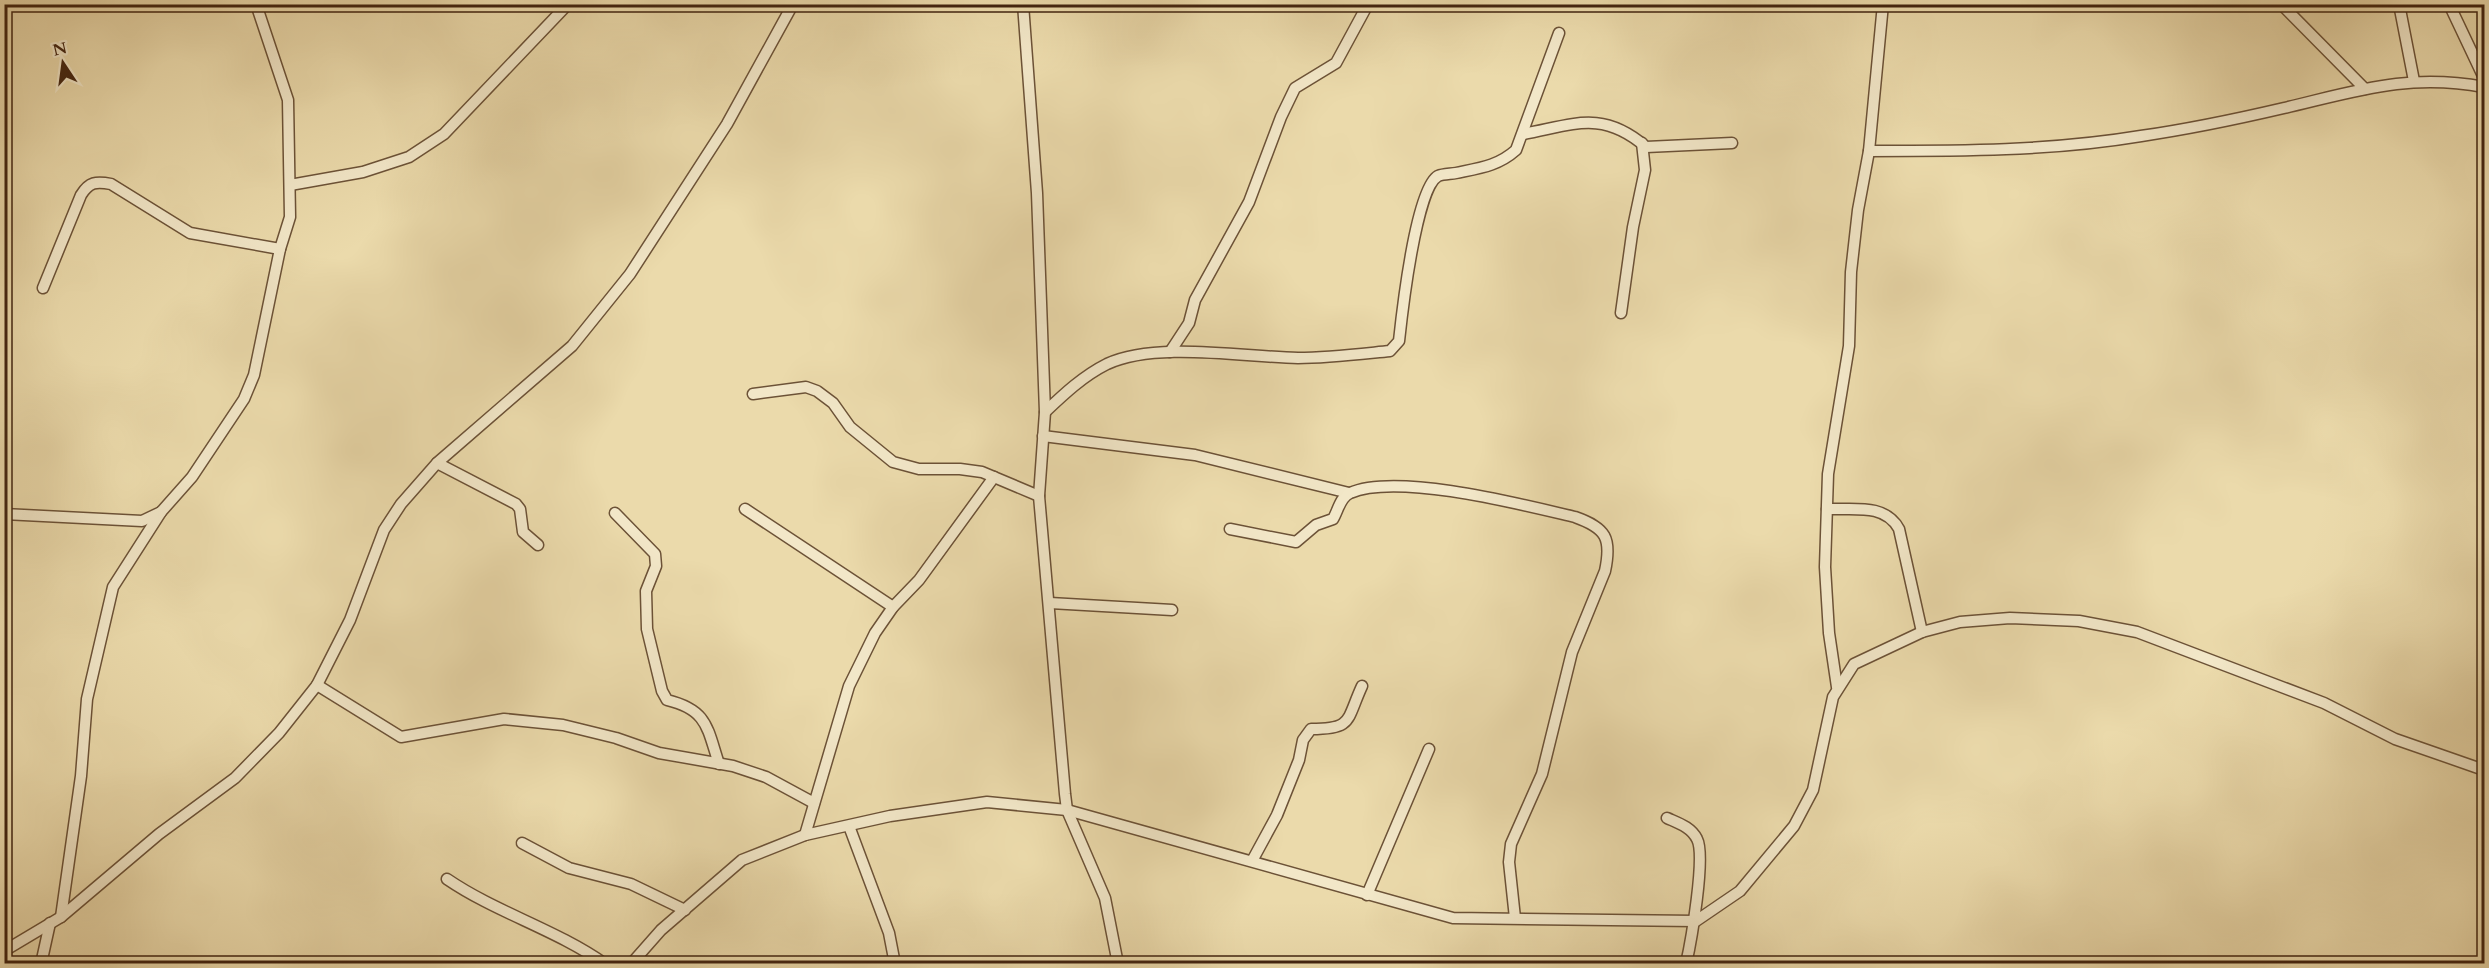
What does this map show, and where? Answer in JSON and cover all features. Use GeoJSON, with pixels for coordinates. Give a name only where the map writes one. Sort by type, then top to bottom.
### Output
{"type":"FeatureCollection","features":[{"type":"Feature","properties":{"kind":"street"},"geometry":{"type":"LineString","coordinates":[[61,917],[81,776],[87,699],[113,587],[161,512],[192,477],[244,399],[254,375],[280,249],[290,217],[288,100],[256,4]]}},
{"type":"Feature","properties":{"kind":"street"},"geometry":{"type":"LineString","coordinates":[[290,185],[363,172],[409,157],[444,134],[568,4]]}},
{"type":"Feature","properties":{"kind":"street"},"geometry":{"type":"LineString","coordinates":[[4,951],[61,917],[159,834],[235,778],[279,733],[317,685],[350,620],[384,530],[401,504],[437,463],[572,346],[630,274],[727,124],[793,4]]}},
{"type":"Feature","properties":{"kind":"street"},"geometry":{"type":"LineString","coordinates":[[1023,4],[1037,193],[1045,412],[1039,496],[1067,810],[1105,898],[1118,963]]}},
{"type":"Feature","properties":{"kind":"street"},"geometry":{"type":"LineString","coordinates":[[1170,352],[1189,323],[1196,300],[1249,202],[1281,117],[1295,88],[1336,63],[1368,4]]}},
{"type":"Feature","properties":{"kind":"street"},"geometry":{"type":"LineString","coordinates":[[1837,687],[1827,589],[1827,509],[1833,433],[1849,346],[1851,272],[1858,210],[1869,151],[1884,4]]}},
{"type":"Feature","properties":{"kind":"street"},"geometry":{"type":"LineString","coordinates":[[2281,4],[2365,89]]}},
{"type":"Feature","properties":{"kind":"street"},"geometry":{"type":"LineString","coordinates":[[2399,4],[2408,62],[2414,81]]}},
{"type":"Feature","properties":{"kind":"street"},"geometry":{"type":"LineString","coordinates":[[2449,4],[2484,78]]}},
{"type":"Feature","properties":{"kind":"street"},"geometry":{"type":"LineString","coordinates":[[1045,412],[1078,382],[1107,364],[1128,357],[1170,352],[1300,358],[1390,351],[1399,341],[1406,282],[1429,184],[1439,176],[1479,169],[1502,162],[1516,150],[1559,33]]}},
{"type":"Feature","properties":{"kind":"street"},"geometry":{"type":"LineString","coordinates":[[2396,83],[2408,62]]}},
{"type":"Feature","properties":{"kind":"street"},"geometry":{"type":"LineString","coordinates":[[1869,151],[2044,149],[2141,136],[2255,115],[2396,83],[2450,80],[2484,87]]}},
{"type":"Feature","properties":{"kind":"street"},"geometry":{"type":"LineString","coordinates":[[1523,134],[1585,121],[1632,134],[1646,147],[1732,143]]}},
{"type":"Feature","properties":{"kind":"street"},"geometry":{"type":"LineString","coordinates":[[1621,313],[1633,227],[1645,170],[1642,143]]}},
{"type":"Feature","properties":{"kind":"street"},"geometry":{"type":"LineString","coordinates":[[43,288],[81,195],[87,184],[98,181],[111,184],[190,233],[280,249]]}},
{"type":"Feature","properties":{"kind":"street"},"geometry":{"type":"LineString","coordinates":[[753,394],[807,387],[833,403],[850,427],[893,462],[919,469],[960,469],[994,477],[1039,496]]}},
{"type":"Feature","properties":{"kind":"street"},"geometry":{"type":"LineString","coordinates":[[1043,436],[1195,455],[1349,493],[1389,486],[1458,493],[1575,517],[1596,524],[1606,536],[1608,559],[1572,652],[1542,774],[1512,844],[1509,862],[1515,918]]}},
{"type":"Feature","properties":{"kind":"street"},"geometry":{"type":"LineString","coordinates":[[437,463],[516,504],[520,509],[523,532],[538,545]]}},
{"type":"Feature","properties":{"kind":"street"},"geometry":{"type":"LineString","coordinates":[[805,835],[849,686],[875,633],[893,607],[919,580],[994,477]]}},
{"type":"Feature","properties":{"kind":"street"},"geometry":{"type":"LineString","coordinates":[[1230,529],[1296,542],[1316,525],[1333,519],[1343,498],[1349,493]]}},
{"type":"Feature","properties":{"kind":"street"},"geometry":{"type":"LineString","coordinates":[[745,509],[893,607]]}},
{"type":"Feature","properties":{"kind":"street"},"geometry":{"type":"LineString","coordinates":[[1827,509],[1881,511],[1893,518],[1899,529],[1922,632]]}},
{"type":"Feature","properties":{"kind":"street"},"geometry":{"type":"LineString","coordinates":[[4,514],[142,520],[161,512]]}},
{"type":"Feature","properties":{"kind":"street"},"geometry":{"type":"LineString","coordinates":[[615,513],[655,554],[656,566],[646,591],[647,629],[662,691],[667,700],[684,704],[704,718],[719,764]]}},
{"type":"Feature","properties":{"kind":"street"},"geometry":{"type":"LineString","coordinates":[[1050,603],[1172,609]]}},
{"type":"Feature","properties":{"kind":"street"},"geometry":{"type":"LineString","coordinates":[[631,963],[661,930],[742,860],[805,835],[937,808],[987,802],[1067,810],[1454,918],[1678,923],[1696,921],[1740,891],[1794,826],[1813,790],[1833,697],[1837,687],[1854,664],[1922,632],[1960,622],[2010,618],[2079,621],[2137,632],[2324,704],[2395,739],[2484,770]]}},
{"type":"Feature","properties":{"kind":"street"},"geometry":{"type":"LineString","coordinates":[[317,685],[401,737],[504,719],[563,725],[616,738],[660,753],[719,764],[766,777],[814,803]]}},
{"type":"Feature","properties":{"kind":"street"},"geometry":{"type":"LineString","coordinates":[[1252,861],[1288,792],[1303,740],[1311,729],[1338,729],[1347,722],[1362,686]]}},
{"type":"Feature","properties":{"kind":"street"},"geometry":{"type":"LineString","coordinates":[[1367,895],[1430,749]]}},
{"type":"Feature","properties":{"kind":"street"},"geometry":{"type":"LineString","coordinates":[[1667,818],[1691,830],[1699,841],[1696,921],[1686,963]]}},
{"type":"Feature","properties":{"kind":"street"},"geometry":{"type":"LineString","coordinates":[[849,826],[889,933],[896,963]]}},
{"type":"Feature","properties":{"kind":"street"},"geometry":{"type":"LineString","coordinates":[[522,843],[569,868],[631,884],[684,910]]}},
{"type":"Feature","properties":{"kind":"street"},"geometry":{"type":"LineString","coordinates":[[447,879],[474,897],[540,926],[583,948],[605,963]]}},
{"type":"Feature","properties":{"kind":"street"},"geometry":{"type":"LineString","coordinates":[[41,963],[50,923]]}}]}
